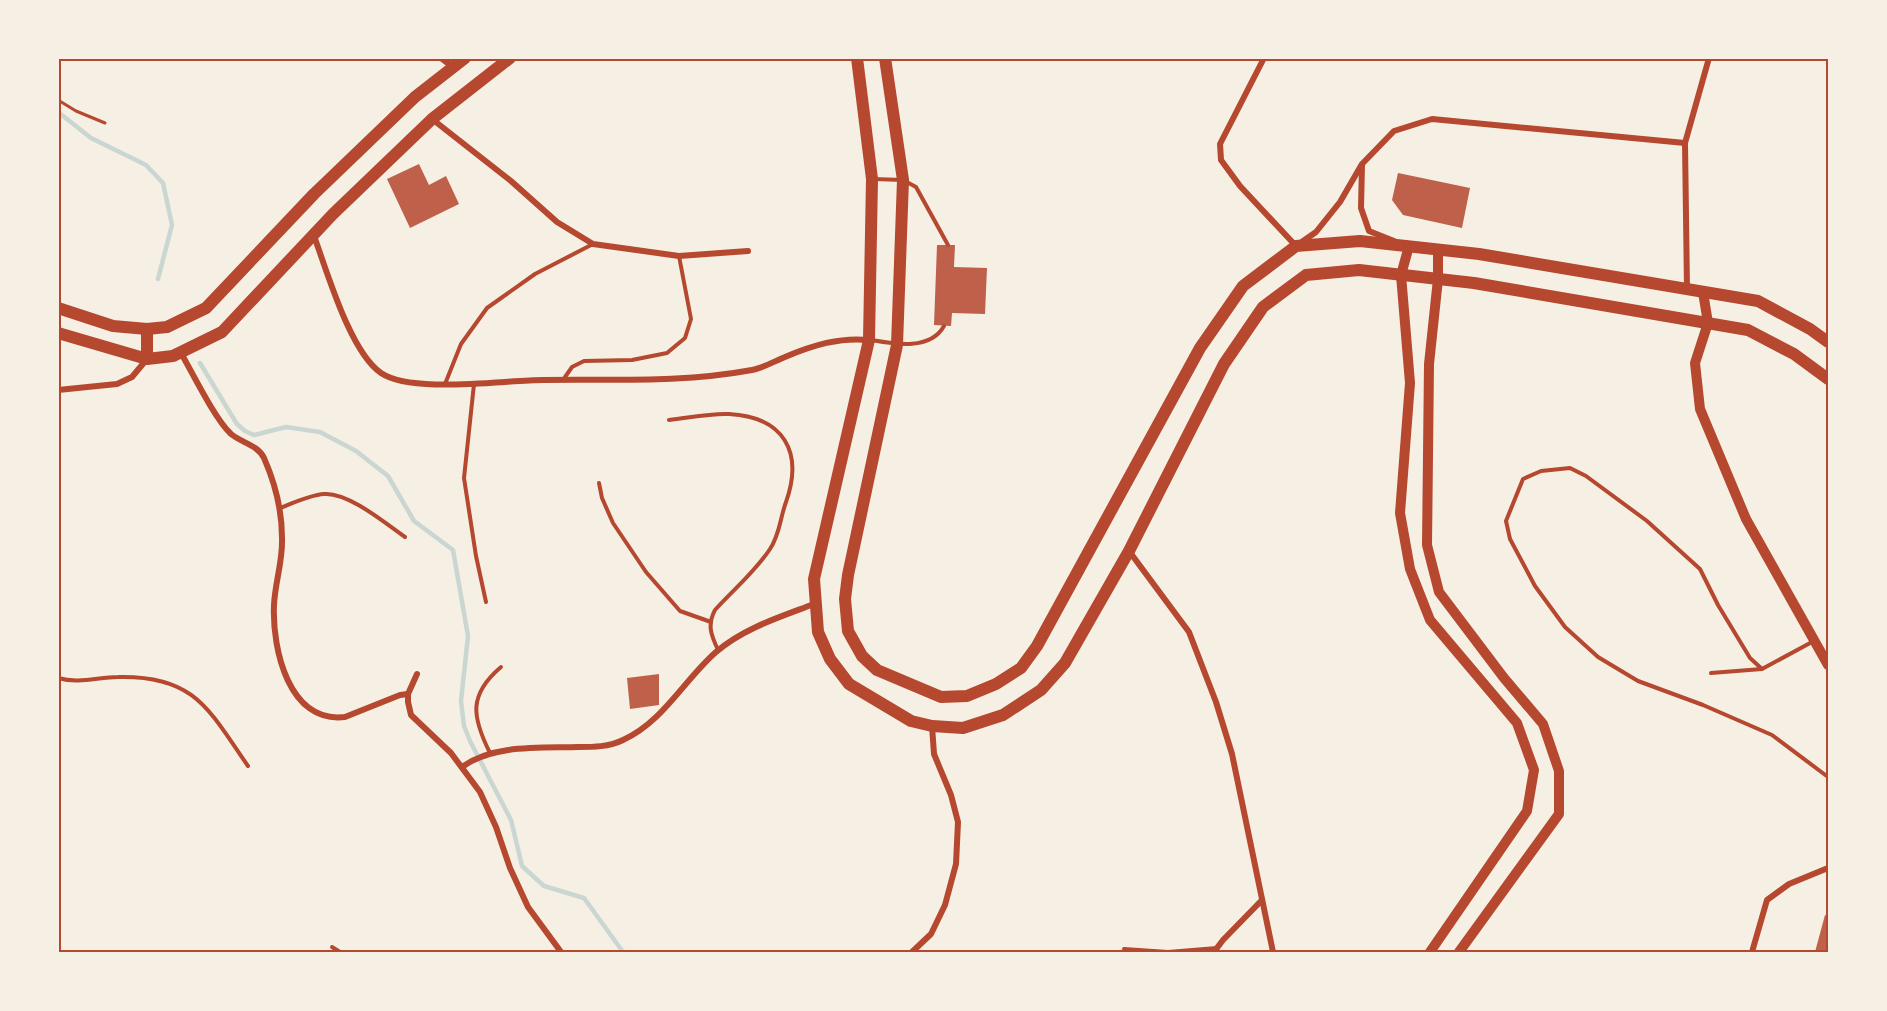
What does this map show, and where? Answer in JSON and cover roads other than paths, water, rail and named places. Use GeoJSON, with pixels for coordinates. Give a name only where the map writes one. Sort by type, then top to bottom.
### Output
{"type":"FeatureCollection","features":[{"type":"Feature","properties":{"kind":"main road"},"geometry":{"type":"LineString","coordinates":[[58,308],[113,327],[147,329],[167,327],[206,308],[314,194],[415,97],[465,58]]}},
{"type":"Feature","properties":{"kind":"main road"},"geometry":{"type":"LineString","coordinates":[[58,333],[147,359],[173,356],[222,332],[314,235],[432,119],[510,58]]}},
{"type":"Feature","properties":{"kind":"main road"},"geometry":{"type":"LineString","coordinates":[[857,58],[872,179],[869,340],[814,579],[814,604],[818,632],[830,659],[849,684],[911,721],[932,726],[963,728],[1003,715],[1041,690],[1065,663],[1129,551],[1224,364],[1263,307],[1306,275],[1359,270],[1474,283],[1748,330],[1794,354],[1828,379]]}},
{"type":"Feature","properties":{"kind":"main road"},"geometry":{"type":"LineString","coordinates":[[885,58],[903,180],[897,345],[848,575],[845,599],[848,631],[862,656],[877,670],[941,697],[967,696],[996,684],[1021,668],[1037,646],[1200,348],[1243,286],[1296,246],[1360,241],[1479,254],[1758,301],[1810,329],[1828,342]]}},
{"type":"Feature","properties":{"kind":"main road"},"geometry":{"type":"LineString","coordinates":[[147,329],[147,359]]}},
{"type":"Feature","properties":{"kind":"street"},"geometry":{"type":"LineString","coordinates":[[441,58],[453,67]]}},
{"type":"Feature","properties":{"kind":"street"},"geometry":{"type":"LineString","coordinates":[[1264,58],[1220,144],[1221,160],[1240,186],[1296,246],[1316,232],[1340,202],[1362,164],[1394,131],[1432,119],[1685,143]]}},
{"type":"Feature","properties":{"kind":"street"},"geometry":{"type":"LineString","coordinates":[[1687,289],[1685,143],[1708,59]]}},
{"type":"Feature","properties":{"kind":"street"},"geometry":{"type":"LineString","coordinates":[[432,119],[557,222],[593,244],[679,256],[748,251]]}},
{"type":"Feature","properties":{"kind":"street"},"geometry":{"type":"LineString","coordinates":[[1362,164],[1361,208],[1369,231],[1409,246],[1401,275],[1410,383],[1400,513],[1410,569],[1430,620],[1517,723],[1534,770],[1527,811],[1430,952]]}},
{"type":"Feature","properties":{"kind":"street"},"geometry":{"type":"LineString","coordinates":[[314,235],[342,314],[364,356],[386,376],[401,381],[445,385],[702,378],[756,369],[823,343],[851,338],[869,340]]}},
{"type":"Feature","properties":{"kind":"street"},"geometry":{"type":"LineString","coordinates":[[1438,250],[1438,279],[1429,364],[1427,545],[1431,564],[1439,592],[1504,678],[1543,724],[1560,771],[1558,814],[1459,952]]}},
{"type":"Feature","properties":{"kind":"street"},"geometry":{"type":"LineString","coordinates":[[1703,292],[1708,323],[1695,363],[1700,409],[1746,519],[1828,665]]}},
{"type":"Feature","properties":{"kind":"street"},"geometry":{"type":"LineString","coordinates":[[181,352],[228,430],[261,453],[280,508],[283,539],[273,619],[278,652],[294,690],[306,707],[313,712],[321,716],[337,718],[408,694]]}},
{"type":"Feature","properties":{"kind":"street"},"geometry":{"type":"LineString","coordinates":[[58,390],[117,384],[132,377],[147,359]]}},
{"type":"Feature","properties":{"kind":"street"},"geometry":{"type":"LineString","coordinates":[[1129,551],[1189,632],[1216,702],[1232,754],[1273,952]]}},
{"type":"Feature","properties":{"kind":"street"},"geometry":{"type":"LineString","coordinates":[[462,767],[487,754],[512,750],[600,746],[622,741],[663,710],[703,664],[718,651],[752,629],[814,604]]}},
{"type":"Feature","properties":{"kind":"street"},"geometry":{"type":"LineString","coordinates":[[417,674],[408,694],[409,709],[415,719],[462,767],[480,792],[528,907],[561,952]]}},
{"type":"Feature","properties":{"kind":"street"},"geometry":{"type":"LineString","coordinates":[[912,952],[931,934],[945,905],[956,864],[958,822],[951,795],[934,754],[932,726]]}},
{"type":"Feature","properties":{"kind":"street"},"geometry":{"type":"LineString","coordinates":[[1752,952],[1767,900],[1789,884],[1828,868]]}},
{"type":"Feature","properties":{"kind":"street"},"geometry":{"type":"LineString","coordinates":[[1216,950],[1262,900]]}},
{"type":"Feature","properties":{"kind":"lane"},"geometry":{"type":"LineString","coordinates":[[872,179],[903,180],[916,187],[948,245]]}},
{"type":"Feature","properties":{"kind":"lane"},"geometry":{"type":"LineString","coordinates":[[445,385],[461,344],[487,308],[535,274],[593,244]]}},
{"type":"Feature","properties":{"kind":"lane"},"geometry":{"type":"LineString","coordinates":[[563,380],[572,367],[584,362],[632,360],[667,353],[686,338],[691,319],[679,256]]}},
{"type":"Feature","properties":{"kind":"lane"},"geometry":{"type":"LineString","coordinates":[[869,340],[897,345],[931,339],[941,332],[944,326]]}},
{"type":"Feature","properties":{"kind":"lane"},"geometry":{"type":"LineString","coordinates":[[474,383],[464,478],[476,556],[486,602]]}},
{"type":"Feature","properties":{"kind":"lane"},"geometry":{"type":"LineString","coordinates":[[669,420],[727,414],[753,418],[776,430],[791,452],[790,485],[775,541],[749,575],[715,610],[710,634],[718,651]]}},
{"type":"Feature","properties":{"kind":"lane"},"geometry":{"type":"LineString","coordinates":[[1762,669],[1750,658],[1718,605],[1700,569],[1647,521],[1586,476],[1570,468],[1540,471],[1523,479],[1506,521],[1510,539],[1535,586],[1565,627],[1598,657],[1638,681],[1703,705],[1772,735],[1828,777]]}},
{"type":"Feature","properties":{"kind":"lane"},"geometry":{"type":"LineString","coordinates":[[599,483],[613,523],[646,572],[680,611],[711,622]]}},
{"type":"Feature","properties":{"kind":"lane"},"geometry":{"type":"LineString","coordinates":[[280,508],[322,494],[336,495],[374,515],[405,537]]}},
{"type":"Feature","properties":{"kind":"lane"},"geometry":{"type":"LineString","coordinates":[[1711,673],[1762,669],[1815,640]]}},
{"type":"Feature","properties":{"kind":"lane"},"geometry":{"type":"LineString","coordinates":[[487,754],[478,730],[477,699],[485,682],[501,667]]}},
{"type":"Feature","properties":{"kind":"lane"},"geometry":{"type":"LineString","coordinates":[[58,678],[75,681],[125,676],[152,679],[174,685],[193,695],[209,710],[248,766]]}},
{"type":"Feature","properties":{"kind":"lane"},"geometry":{"type":"LineString","coordinates":[[332,947],[340,952]]}},
{"type":"Feature","properties":{"kind":"lane"},"geometry":{"type":"LineString","coordinates":[[1124,949],[1168,952],[1216,950]]}},
{"type":"Feature","properties":{"kind":"waterway"},"geometry":{"type":"LineString","coordinates":[[58,112],[91,138],[146,165],[163,183],[172,225],[158,279]]}},
{"type":"Feature","properties":{"kind":"waterway"},"geometry":{"type":"LineString","coordinates":[[200,363],[237,424],[245,431],[254,435],[286,427],[320,432],[356,451],[388,476],[414,521],[453,550],[468,636],[461,701],[464,726],[511,820],[522,866],[544,886],[584,898],[623,952]]}}]}
